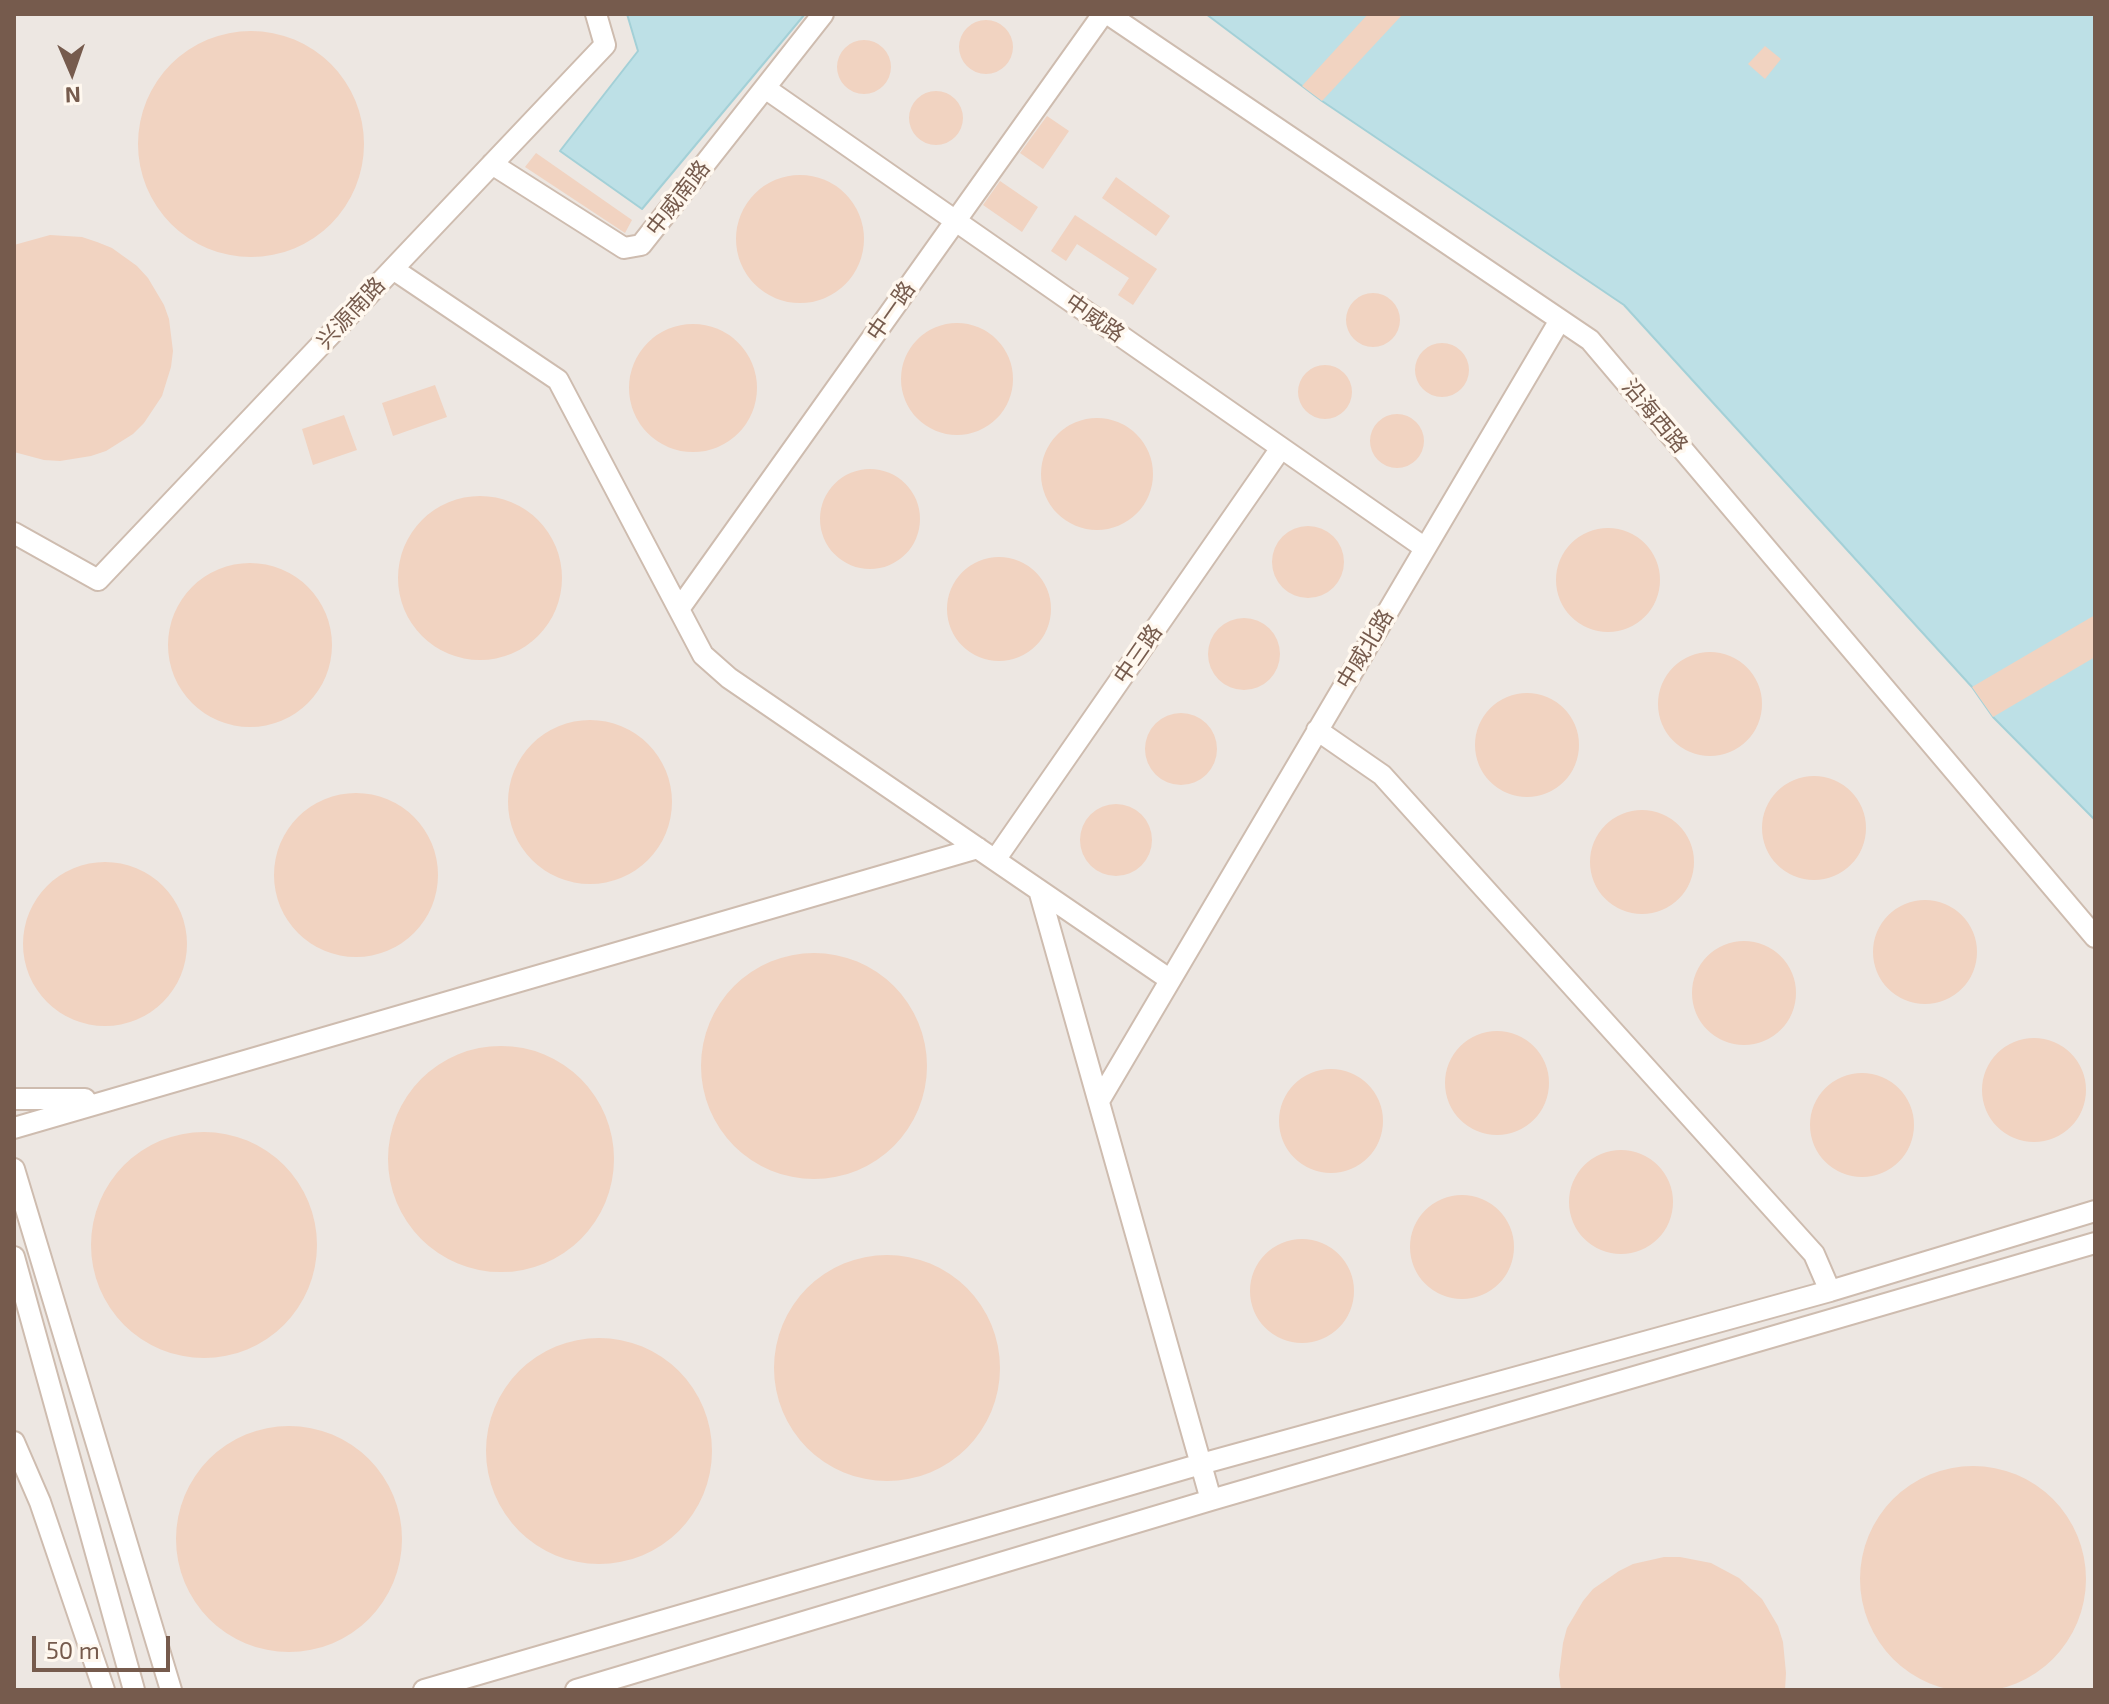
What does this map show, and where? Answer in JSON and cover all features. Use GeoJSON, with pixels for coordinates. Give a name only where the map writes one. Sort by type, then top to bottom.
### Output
{"type":"FeatureCollection","features":[{"type":"Feature","properties":{"kind":"lane","name":"兴源南路"},"geometry":{"type":"LineString","coordinates":[[15,534],[98,580],[605,45],[596,14]]}},
{"type":"Feature","properties":{"kind":"lane","name":"中威南路"},"geometry":{"type":"LineString","coordinates":[[492,164],[624,248],[641,245],[823,14]]}},
{"type":"Feature","properties":{"kind":"lane","name":"中一路"},"geometry":{"type":"LineString","coordinates":[[679,609],[1105,14]]}},
{"type":"Feature","properties":{"kind":"lane","name":"沿海西路"},"geometry":{"type":"LineString","coordinates":[[1105,14],[1590,340],[2095,937]]}},
{"type":"Feature","properties":{"kind":"lane","name":"中威路"},"geometry":{"type":"LineString","coordinates":[[765,88],[1425,548]]}},
{"type":"Feature","properties":{"kind":"lane"},"geometry":{"type":"LineString","coordinates":[[393,269],[558,380],[703,655],[729,678],[1169,979]]}},
{"type":"Feature","properties":{"kind":"lane","name":"中威北路"},"geometry":{"type":"LineString","coordinates":[[1099,1101],[1560,320]]}},
{"type":"Feature","properties":{"kind":"lane","name":"中三路"},"geometry":{"type":"LineString","coordinates":[[987,854],[1281,448]]}},
{"type":"Feature","properties":{"kind":"lane"},"geometry":{"type":"LineString","coordinates":[[1317,730],[1382,775],[1814,1254],[1830,1291]]}},
{"type":"Feature","properties":{"kind":"lane"},"geometry":{"type":"LineString","coordinates":[[14,1128],[987,854]]}},
{"type":"Feature","properties":{"kind":"lane"},"geometry":{"type":"LineString","coordinates":[[1039,890],[1211,1500]]}},
{"type":"Feature","properties":{"kind":"lane"},"geometry":{"type":"LineString","coordinates":[[14,1099],[105,1100]]}},
{"type":"Feature","properties":{"kind":"lane"},"geometry":{"type":"LineString","coordinates":[[14,1169],[171,1690]]}},
{"type":"Feature","properties":{"kind":"lane"},"geometry":{"type":"LineString","coordinates":[[424,1690],[1201,1464],[1830,1291],[2095,1211]]}},
{"type":"Feature","properties":{"kind":"lane"},"geometry":{"type":"LineString","coordinates":[[576,1690],[1211,1500],[2095,1243]]}},
{"type":"Feature","properties":{"kind":"lane"},"geometry":{"type":"LineString","coordinates":[[14,1257],[134,1690]]}},
{"type":"Feature","properties":{"kind":"lane"},"geometry":{"type":"LineString","coordinates":[[14,1442],[40,1502],[104,1690]]}},
{"type":"Feature","properties":{"kind":"shaded area"},"geometry":{"type":"Polygon","coordinates":[[[14,14],[1206,14],[1322,101],[1624,305],[1972,687],[1993,717],[2095,820],[2095,1690],[16,1690],[14,14]]]}},
{"type":"Feature","properties":{"kind":"water"},"geometry":{"type":"Polygon","coordinates":[[[627,14],[805,14],[642,209],[560,151],[638,51],[627,14]]]}},
{"type":"Feature","properties":{"kind":"water"},"geometry":{"type":"Polygon","coordinates":[[[1206,14],[2095,14],[2095,820],[1993,717],[1972,687],[1624,305],[1322,101],[1206,14]]]}},
{"type":"Feature","properties":{"kind":"building"},"geometry":{"type":"Polygon","coordinates":[[[1368,14],[1403,14],[1322,101],[1302,86],[1368,14]]]}},
{"type":"Feature","properties":{"kind":"building"},"geometry":{"type":"Polygon","coordinates":[[[986,20],[1005,28],[1013,47],[1005,66],[986,74],[967,66],[959,47],[967,28],[986,20]]]}},
{"type":"Feature","properties":{"kind":"building"},"geometry":{"type":"Polygon","coordinates":[[[251,31],[273,33],[294,40],[314,50],[331,64],[345,81],[355,101],[362,122],[362,166],[355,187],[345,207],[331,224],[314,238],[294,248],[273,255],[251,257],[229,255],[208,248],[188,238],[171,224],[157,207],[147,187],[140,166],[138,144],[140,122],[147,101],[157,81],[171,64],[188,50],[208,40],[229,33],[251,31]]]}},
{"type":"Feature","properties":{"kind":"building"},"geometry":{"type":"Polygon","coordinates":[[[864,40],[883,48],[891,67],[883,86],[864,94],[845,86],[837,67],[845,48],[864,40]]]}},
{"type":"Feature","properties":{"kind":"building"},"geometry":{"type":"Polygon","coordinates":[[[1765,46],[1781,59],[1765,79],[1748,64],[1765,46]]]}},
{"type":"Feature","properties":{"kind":"building"},"geometry":{"type":"Polygon","coordinates":[[[936,91],[955,99],[963,118],[955,137],[936,145],[917,137],[909,118],[917,99],[936,91]]]}},
{"type":"Feature","properties":{"kind":"building"},"geometry":{"type":"Polygon","coordinates":[[[1047,116],[1069,131],[1043,169],[1020,153],[1047,116]]]}},
{"type":"Feature","properties":{"kind":"building"},"geometry":{"type":"Polygon","coordinates":[[[536,153],[632,220],[625,233],[525,167],[536,153]]]}},
{"type":"Feature","properties":{"kind":"building"},"geometry":{"type":"Polygon","coordinates":[[[800,175],[825,180],[845,194],[859,214],[864,239],[859,264],[845,284],[825,298],[800,303],[775,298],[755,284],[741,264],[736,239],[741,214],[755,194],[775,180],[800,175]]]}},
{"type":"Feature","properties":{"kind":"building"},"geometry":{"type":"Polygon","coordinates":[[[1116,177],[1170,216],[1156,236],[1102,198],[1116,177]]]}},
{"type":"Feature","properties":{"kind":"building"},"geometry":{"type":"Polygon","coordinates":[[[1000,181],[1038,207],[1022,232],[983,205],[1000,181]]]}},
{"type":"Feature","properties":{"kind":"building"},"geometry":{"type":"Polygon","coordinates":[[[1075,215],[1157,269],[1133,305],[1118,295],[1129,278],[1077,244],[1066,261],[1051,251],[1075,215]]]}},
{"type":"Feature","properties":{"kind":"building"},"geometry":{"type":"Polygon","coordinates":[[[50,235],[82,237],[97,242],[112,248],[137,266],[164,305],[173,351],[162,396],[133,434],[106,451],[60,461],[14,452],[14,245],[50,235]]]}},
{"type":"Feature","properties":{"kind":"building"},"geometry":{"type":"Polygon","coordinates":[[[1373,293],[1392,301],[1400,320],[1392,339],[1373,347],[1354,339],[1346,320],[1354,301],[1373,293]]]}},
{"type":"Feature","properties":{"kind":"building"},"geometry":{"type":"Polygon","coordinates":[[[957,323],[978,328],[996,340],[1008,358],[1013,379],[1008,400],[996,418],[978,430],[957,435],[936,430],[918,418],[906,400],[901,379],[906,358],[918,340],[936,328],[957,323]]]}},
{"type":"Feature","properties":{"kind":"building"},"geometry":{"type":"Polygon","coordinates":[[[693,324],[718,329],[738,343],[752,363],[757,388],[752,413],[738,433],[718,447],[693,452],[668,447],[648,433],[634,413],[629,388],[634,363],[648,343],[668,329],[693,324]]]}},
{"type":"Feature","properties":{"kind":"building"},"geometry":{"type":"Polygon","coordinates":[[[1442,343],[1461,351],[1469,370],[1461,389],[1442,397],[1423,389],[1415,370],[1423,351],[1442,343]]]}},
{"type":"Feature","properties":{"kind":"building"},"geometry":{"type":"Polygon","coordinates":[[[1325,365],[1344,373],[1352,392],[1344,411],[1325,419],[1306,411],[1298,392],[1306,373],[1325,365]]]}},
{"type":"Feature","properties":{"kind":"building"},"geometry":{"type":"Polygon","coordinates":[[[435,385],[447,417],[393,436],[382,403],[435,385]]]}},
{"type":"Feature","properties":{"kind":"building"},"geometry":{"type":"Polygon","coordinates":[[[1397,414],[1416,422],[1424,441],[1416,460],[1397,468],[1378,460],[1370,441],[1378,422],[1397,414]]]}},
{"type":"Feature","properties":{"kind":"building"},"geometry":{"type":"Polygon","coordinates":[[[344,415],[357,450],[313,465],[302,429],[344,415]]]}},
{"type":"Feature","properties":{"kind":"building"},"geometry":{"type":"Polygon","coordinates":[[[1097,418],[1119,422],[1137,434],[1149,452],[1153,474],[1149,496],[1137,514],[1119,526],[1097,530],[1075,526],[1057,514],[1045,496],[1041,474],[1045,452],[1057,434],[1075,422],[1097,418]]]}},
{"type":"Feature","properties":{"kind":"building"},"geometry":{"type":"Polygon","coordinates":[[[870,469],[889,473],[906,483],[916,500],[920,519],[916,538],[906,555],[889,565],[870,569],[851,565],[834,555],[824,538],[820,519],[824,500],[834,483],[851,473],[870,469]]]}},
{"type":"Feature","properties":{"kind":"building"},"geometry":{"type":"Polygon","coordinates":[[[480,496],[512,502],[538,520],[556,546],[562,578],[556,610],[538,636],[512,654],[480,660],[448,654],[422,636],[404,610],[398,578],[404,546],[422,520],[448,502],[480,496]]]}},
{"type":"Feature","properties":{"kind":"building"},"geometry":{"type":"Polygon","coordinates":[[[1315,526],[1334,536],[1342,548],[1342,576],[1334,588],[1322,596],[1301,598],[1282,588],[1274,576],[1272,555],[1282,536],[1294,528],[1315,526]]]}},
{"type":"Feature","properties":{"kind":"building"},"geometry":{"type":"Polygon","coordinates":[[[1608,528],[1628,532],[1645,543],[1656,560],[1660,580],[1656,600],[1645,617],[1628,628],[1608,632],[1588,628],[1571,617],[1560,600],[1556,580],[1560,560],[1571,543],[1588,532],[1608,528]]]}},
{"type":"Feature","properties":{"kind":"building"},"geometry":{"type":"Polygon","coordinates":[[[999,557],[1019,561],[1042,580],[1051,609],[1047,629],[1028,652],[999,661],[979,657],[956,638],[947,609],[951,589],[970,566],[999,557]]]}},
{"type":"Feature","properties":{"kind":"building"},"geometry":{"type":"Polygon","coordinates":[[[250,563],[282,569],[308,587],[326,613],[332,645],[326,677],[308,703],[282,721],[250,727],[218,721],[192,703],[174,677],[168,645],[174,613],[192,587],[218,569],[250,563]]]}},
{"type":"Feature","properties":{"kind":"building"},"geometry":{"type":"Polygon","coordinates":[[[2095,615],[2095,657],[1993,717],[1972,687],[2095,615]]]}},
{"type":"Feature","properties":{"kind":"building"},"geometry":{"type":"Polygon","coordinates":[[[1251,618],[1270,628],[1278,640],[1278,668],[1270,680],[1258,688],[1237,690],[1218,680],[1210,668],[1208,647],[1218,628],[1230,620],[1251,618]]]}},
{"type":"Feature","properties":{"kind":"building"},"geometry":{"type":"Polygon","coordinates":[[[1710,652],[1730,656],[1747,667],[1758,684],[1762,704],[1758,724],[1747,741],[1730,752],[1710,756],[1690,752],[1673,741],[1662,724],[1658,704],[1662,684],[1673,667],[1690,656],[1710,652]]]}},
{"type":"Feature","properties":{"kind":"building"},"geometry":{"type":"Polygon","coordinates":[[[1527,693],[1547,697],[1570,716],[1579,745],[1575,765],[1556,788],[1527,797],[1507,793],[1484,774],[1475,745],[1479,725],[1498,702],[1527,693]]]}},
{"type":"Feature","properties":{"kind":"building"},"geometry":{"type":"Polygon","coordinates":[[[1188,713],[1207,723],[1215,735],[1215,763],[1207,775],[1195,783],[1174,785],[1155,775],[1147,763],[1145,742],[1155,723],[1167,715],[1188,713]]]}},
{"type":"Feature","properties":{"kind":"building"},"geometry":{"type":"Polygon","coordinates":[[[590,720],[622,726],[648,744],[666,770],[672,802],[666,834],[648,860],[622,878],[590,884],[558,878],[532,860],[514,834],[508,802],[514,770],[532,744],[558,726],[590,720]]]}},
{"type":"Feature","properties":{"kind":"building"},"geometry":{"type":"Polygon","coordinates":[[[1814,776],[1834,780],[1851,791],[1862,808],[1866,828],[1862,848],[1851,865],[1834,876],[1814,880],[1794,876],[1777,865],[1766,848],[1762,828],[1766,808],[1777,791],[1794,780],[1814,776]]]}},
{"type":"Feature","properties":{"kind":"building"},"geometry":{"type":"Polygon","coordinates":[[[356,793],[388,799],[414,817],[432,843],[438,875],[432,907],[414,933],[388,951],[356,957],[324,951],[298,933],[280,907],[274,875],[280,843],[298,817],[324,799],[356,793]]]}},
{"type":"Feature","properties":{"kind":"building"},"geometry":{"type":"Polygon","coordinates":[[[1123,804],[1142,814],[1150,826],[1150,854],[1142,866],[1130,874],[1109,876],[1090,866],[1082,854],[1080,833],[1090,814],[1102,806],[1123,804]]]}},
{"type":"Feature","properties":{"kind":"building"},"geometry":{"type":"Polygon","coordinates":[[[1642,810],[1662,814],[1685,833],[1694,862],[1690,882],[1671,905],[1642,914],[1622,910],[1599,891],[1590,862],[1594,842],[1613,819],[1642,810]]]}},
{"type":"Feature","properties":{"kind":"building"},"geometry":{"type":"Polygon","coordinates":[[[105,862],[137,868],[163,886],[181,912],[187,944],[181,976],[163,1002],[137,1020],[105,1026],[73,1020],[47,1002],[29,976],[23,944],[29,912],[47,886],[73,868],[105,862]]]}},
{"type":"Feature","properties":{"kind":"building"},"geometry":{"type":"Polygon","coordinates":[[[1925,900],[1945,904],[1968,923],[1977,952],[1973,972],[1954,995],[1925,1004],[1905,1000],[1882,981],[1873,952],[1877,932],[1896,909],[1925,900]]]}},
{"type":"Feature","properties":{"kind":"building"},"geometry":{"type":"Polygon","coordinates":[[[1744,941],[1764,945],[1787,964],[1796,993],[1792,1013],[1773,1036],[1744,1045],[1724,1041],[1701,1022],[1692,993],[1696,973],[1715,950],[1744,941]]]}},
{"type":"Feature","properties":{"kind":"building"},"geometry":{"type":"Polygon","coordinates":[[[814,953],[857,961],[894,986],[919,1023],[927,1066],[919,1109],[894,1146],[857,1171],[814,1179],[771,1171],[734,1146],[709,1109],[701,1066],[709,1023],[734,986],[771,961],[814,953]]]}},
{"type":"Feature","properties":{"kind":"building"},"geometry":{"type":"Polygon","coordinates":[[[1497,1031],[1517,1035],[1540,1054],[1549,1083],[1545,1103],[1526,1126],[1497,1135],[1477,1131],[1454,1112],[1445,1083],[1449,1063],[1468,1040],[1497,1031]]]}},
{"type":"Feature","properties":{"kind":"building"},"geometry":{"type":"Polygon","coordinates":[[[2034,1038],[2054,1042],[2071,1053],[2082,1070],[2086,1090],[2082,1110],[2071,1127],[2054,1138],[2034,1142],[2014,1138],[1997,1127],[1986,1110],[1982,1090],[1986,1070],[1997,1053],[2014,1042],[2034,1038]]]}},
{"type":"Feature","properties":{"kind":"building"},"geometry":{"type":"Polygon","coordinates":[[[501,1046],[544,1054],[581,1079],[606,1116],[614,1159],[606,1202],[581,1239],[544,1264],[501,1272],[458,1264],[421,1239],[396,1202],[388,1159],[396,1116],[421,1079],[458,1054],[501,1046]]]}},
{"type":"Feature","properties":{"kind":"building"},"geometry":{"type":"Polygon","coordinates":[[[1331,1069],[1351,1073],[1374,1092],[1383,1121],[1379,1141],[1360,1164],[1331,1173],[1311,1169],[1288,1150],[1279,1121],[1283,1101],[1302,1078],[1331,1069]]]}},
{"type":"Feature","properties":{"kind":"building"},"geometry":{"type":"Polygon","coordinates":[[[1862,1073],[1882,1077],[1905,1096],[1914,1125],[1910,1145],[1891,1168],[1862,1177],[1842,1173],[1819,1154],[1810,1125],[1814,1105],[1833,1082],[1862,1073]]]}},
{"type":"Feature","properties":{"kind":"building"},"geometry":{"type":"Polygon","coordinates":[[[204,1132],[247,1140],[284,1165],[309,1202],[317,1245],[309,1288],[284,1325],[247,1350],[204,1358],[161,1350],[124,1325],[99,1288],[91,1245],[99,1202],[124,1165],[161,1140],[204,1132]]]}},
{"type":"Feature","properties":{"kind":"building"},"geometry":{"type":"Polygon","coordinates":[[[1621,1150],[1641,1154],[1664,1173],[1673,1202],[1669,1222],[1650,1245],[1621,1254],[1601,1250],[1578,1231],[1569,1202],[1573,1182],[1592,1159],[1621,1150]]]}},
{"type":"Feature","properties":{"kind":"building"},"geometry":{"type":"Polygon","coordinates":[[[1462,1195],[1482,1199],[1499,1210],[1510,1227],[1514,1247],[1510,1267],[1499,1284],[1482,1295],[1462,1299],[1442,1295],[1425,1284],[1414,1267],[1410,1247],[1414,1227],[1425,1210],[1442,1199],[1462,1195]]]}},
{"type":"Feature","properties":{"kind":"building"},"geometry":{"type":"Polygon","coordinates":[[[1302,1239],[1322,1243],[1345,1262],[1354,1291],[1350,1311],[1331,1334],[1302,1343],[1282,1339],[1259,1320],[1250,1291],[1254,1271],[1273,1248],[1302,1239]]]}},
{"type":"Feature","properties":{"kind":"building"},"geometry":{"type":"Polygon","coordinates":[[[887,1255],[909,1257],[930,1264],[950,1274],[967,1288],[981,1305],[991,1325],[998,1346],[998,1390],[991,1411],[981,1431],[967,1448],[950,1462],[930,1472],[909,1479],[887,1481],[865,1479],[844,1472],[824,1462],[807,1448],[793,1431],[783,1411],[776,1390],[774,1368],[776,1346],[783,1325],[793,1305],[807,1288],[824,1274],[844,1264],[865,1257],[887,1255]]]}},
{"type":"Feature","properties":{"kind":"building"},"geometry":{"type":"Polygon","coordinates":[[[599,1338],[642,1346],[679,1371],[704,1408],[712,1451],[704,1494],[679,1531],[642,1556],[599,1564],[556,1556],[519,1531],[494,1494],[486,1451],[494,1408],[519,1371],[556,1346],[599,1338]]]}},
{"type":"Feature","properties":{"kind":"building"},"geometry":{"type":"Polygon","coordinates":[[[289,1426],[311,1428],[332,1435],[352,1445],[369,1459],[383,1476],[393,1496],[400,1517],[400,1561],[393,1582],[383,1602],[369,1619],[352,1633],[332,1643],[311,1650],[289,1652],[267,1650],[246,1643],[226,1633],[209,1619],[195,1602],[185,1582],[178,1561],[176,1539],[178,1517],[185,1496],[195,1476],[209,1459],[226,1445],[246,1435],[267,1428],[289,1426]]]}},
{"type":"Feature","properties":{"kind":"building"},"geometry":{"type":"Polygon","coordinates":[[[1973,1466],[1995,1468],[2016,1475],[2036,1485],[2053,1499],[2067,1516],[2077,1536],[2084,1557],[2084,1601],[2077,1622],[2067,1642],[2053,1659],[2036,1673],[2016,1683],[1995,1690],[1973,1692],[1951,1690],[1930,1683],[1910,1673],[1893,1659],[1879,1642],[1869,1622],[1862,1601],[1860,1579],[1862,1557],[1869,1536],[1879,1516],[1893,1499],[1910,1485],[1930,1475],[1951,1468],[1973,1466]]]}},
{"type":"Feature","properties":{"kind":"building"},"geometry":{"type":"Polygon","coordinates":[[[1664,1557],[1711,1563],[1739,1578],[1762,1599],[1778,1626],[1783,1642],[1785,1690],[1561,1690],[1559,1675],[1563,1643],[1567,1628],[1583,1601],[1593,1589],[1619,1571],[1633,1564],[1664,1557]]]}}]}
